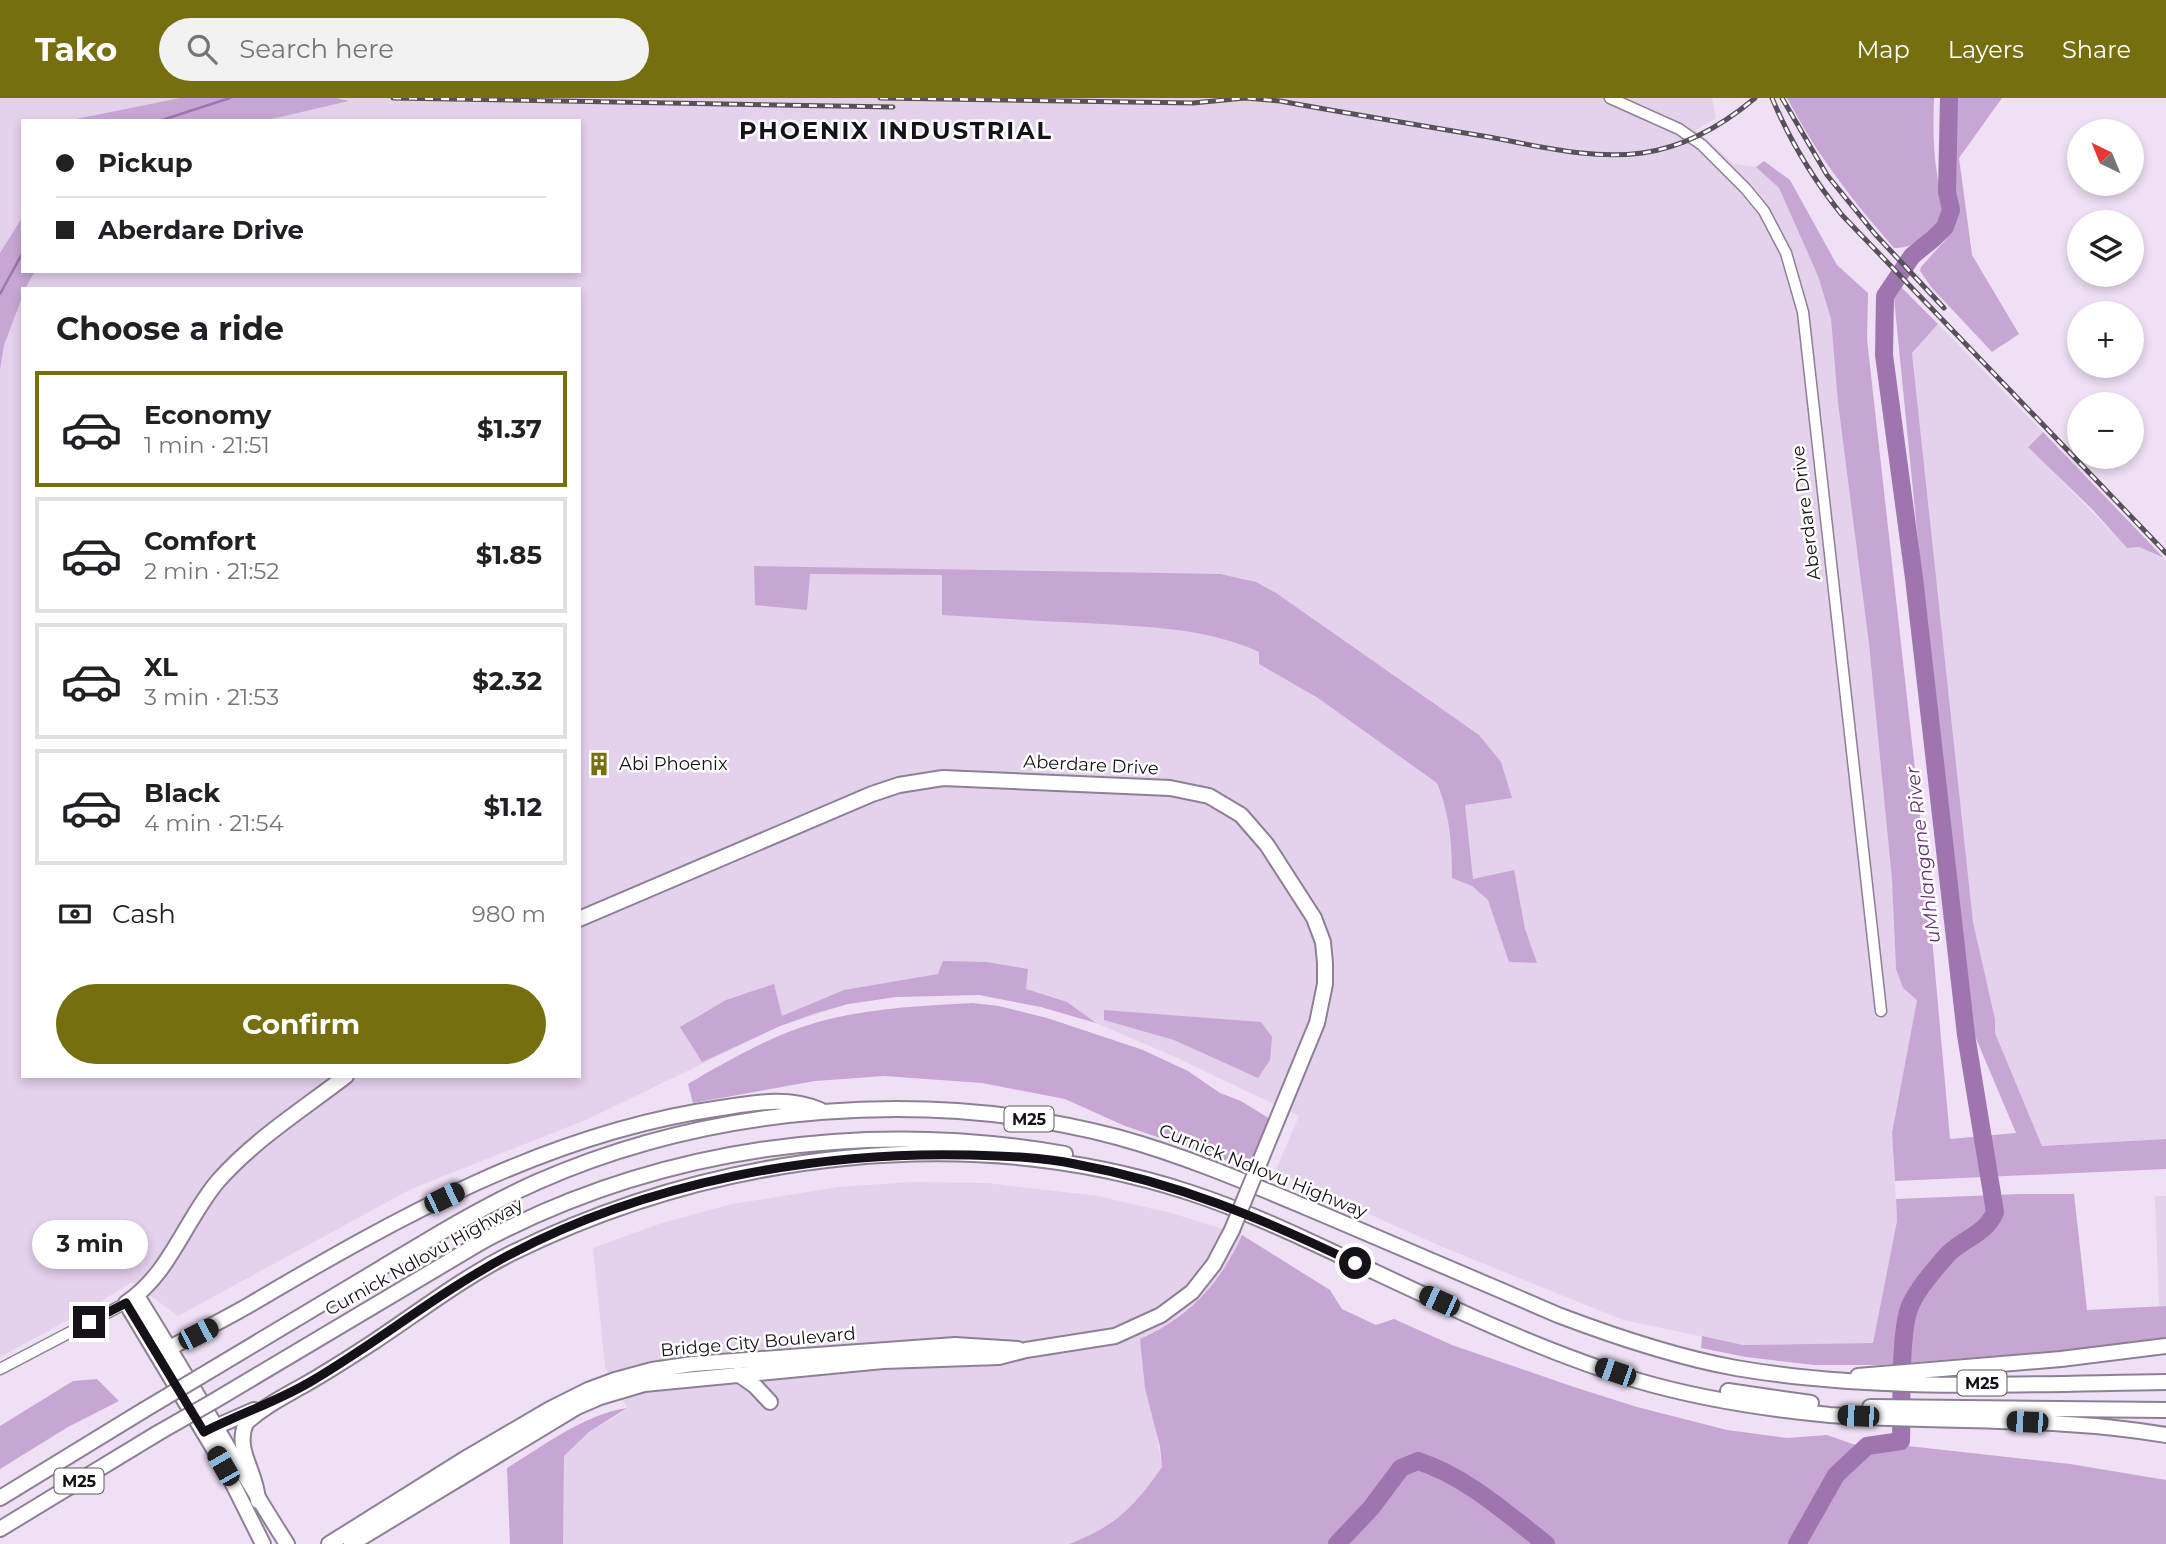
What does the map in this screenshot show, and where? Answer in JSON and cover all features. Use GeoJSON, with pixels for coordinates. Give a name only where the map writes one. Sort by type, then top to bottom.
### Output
{"type":"FeatureCollection","features":[{"type":"Feature","properties":{"kind":"main road","name":"Aberdare Drive"},"geometry":{"type":"LineString","coordinates":[[581,918],[873,794],[922,780],[971,778],[1170,788],[1209,796],[1241,815],[1267,845],[1314,918],[1323,942],[1325,984],[1322,1007],[1261,1160]]}},
{"type":"Feature","properties":{"kind":"main road"},"geometry":{"type":"LineString","coordinates":[[287,1544],[210,1429],[131,1300],[169,1258],[217,1182],[262,1140],[343,1078]]}},
{"type":"Feature","properties":{"kind":"main road"},"geometry":{"type":"LineString","coordinates":[[164,1352],[388,1225],[517,1165],[588,1137],[639,1123],[756,1102],[800,1103],[824,1112]]}},
{"type":"Feature","properties":{"kind":"main road","name":"Curnick Ndlovu Highway"},"geometry":{"type":"LineString","coordinates":[[0,1498],[476,1212],[555,1175],[618,1152],[690,1132],[767,1117],[824,1112],[977,1112],[1067,1125],[1119,1138],[1202,1165],[1612,1336],[1696,1360],[1738,1368],[1836,1378],[1875,1378]]}},
{"type":"Feature","properties":{"kind":"main road","name":"Curnick Ndlovu Highway"},"geometry":{"type":"LineString","coordinates":[[0,1529],[158,1433],[514,1225],[589,1192],[666,1168],[734,1153],[841,1142],[930,1140],[1041,1149],[1103,1161],[1191,1185],[1282,1220],[1510,1323],[1614,1363],[1702,1387],[1837,1411],[2166,1410]]}},
{"type":"Feature","properties":{"kind":"main road"},"geometry":{"type":"LineString","coordinates":[[258,1501],[257,1485],[244,1452],[241,1436],[246,1423],[473,1275],[511,1254],[617,1209],[705,1184],[811,1163],[874,1156],[1004,1156],[1071,1163],[1122,1173],[1187,1192],[1259,1218],[1506,1330],[1636,1380],[1763,1408],[1837,1411]]}},
{"type":"Feature","properties":{"kind":"main road","name":"Bridge City Boulevard"},"geometry":{"type":"LineString","coordinates":[[329,1544],[482,1456],[577,1407],[644,1384],[1026,1350],[1115,1336],[1161,1315],[1192,1292],[1214,1264],[1261,1160]]}},
{"type":"Feature","properties":{"kind":"main road","name":"Bridge City Boulevard"},"geometry":{"type":"LineString","coordinates":[[351,1544],[550,1409],[615,1380],[652,1370],[693,1364],[955,1345],[999,1351]]}},
{"type":"Feature","properties":{"kind":"main road"},"geometry":{"type":"LineString","coordinates":[[1875,1378],[2166,1346]]}},
{"type":"Feature","properties":{"kind":"main road"},"geometry":{"type":"LineString","coordinates":[[738,1374],[755,1386],[770,1402]]}},
{"type":"Feature","properties":{"kind":"main road","name":"M25"},"geometry":{"type":"LineString","coordinates":[[1875,1378],[2166,1382]]}},
{"type":"Feature","properties":{"kind":"main road"},"geometry":{"type":"LineString","coordinates":[[210,1429],[284,1397]]}},
{"type":"Feature","properties":{"kind":"main road"},"geometry":{"type":"LineString","coordinates":[[1905,1412],[2131,1429],[2166,1435]]}},
{"type":"Feature","properties":{"kind":"main road"},"geometry":{"type":"LineString","coordinates":[[210,1429],[263,1544]]}},
{"type":"Feature","properties":{"kind":"main road"},"geometry":{"type":"LineString","coordinates":[[0,1490],[51,1467]]}},
{"type":"Feature","properties":{"kind":"street","name":"Aberdare Drive"},"geometry":{"type":"LineString","coordinates":[[1610,98],[1679,129],[1719,161],[1765,211],[1786,253],[1796,283],[1802,312],[1881,1011]]}},
{"type":"Feature","properties":{"kind":"street"},"geometry":{"type":"LineString","coordinates":[[0,1369],[131,1300]]}},
{"type":"Feature","properties":{"kind":"shaded area"},"geometry":{"type":"Polygon","coordinates":[[[0,98],[1712,98],[1716,118],[1696,130],[1734,164],[1756,167],[1779,188],[1818,276],[1831,319],[1838,403],[1869,644],[1892,880],[1896,969],[1903,988],[1917,1000],[1892,1133],[1897,1221],[1873,1343],[1743,1345],[1623,1320],[1445,1248],[1275,1172],[1299,1116],[1096,1023],[1041,1007],[979,995],[896,997],[848,1004],[780,1026],[588,1119],[411,1189],[178,1316],[132,1282],[0,1357],[0,98]]]}},
{"type":"Feature","properties":{"kind":"shaded area"},"geometry":{"type":"Polygon","coordinates":[[[180,98],[336,98],[349,101],[272,119],[76,119],[180,98]]]}},
{"type":"Feature","properties":{"kind":"shaded area"},"geometry":{"type":"Polygon","coordinates":[[[1787,98],[1934,98],[1935,155],[1944,208],[1931,232],[1909,246],[1894,248],[1836,176],[1810,139],[1787,98]]]}},
{"type":"Feature","properties":{"kind":"shaded area"},"geometry":{"type":"Polygon","coordinates":[[[1952,98],[2002,98],[1959,158],[1972,255],[2019,334],[1992,352],[1932,288],[1920,271],[1947,238],[1957,218],[1958,201],[1949,171],[1952,98]]]}},
{"type":"Feature","properties":{"kind":"shaded area"},"geometry":{"type":"Polygon","coordinates":[[[1764,161],[1790,180],[1837,265],[1868,293],[1867,339],[1925,859],[1950,1139],[2016,1133],[1972,1029],[1936,723],[1894,298],[1899,285],[1938,324],[1912,353],[1973,922],[1995,1019],[1995,1033],[2042,1146],[2166,1139],[2166,1169],[1895,1181],[1892,1133],[1917,1000],[1903,988],[1896,969],[1892,880],[1869,644],[1838,403],[1831,319],[1818,276],[1779,188],[1756,167],[1764,161]]]}},
{"type":"Feature","properties":{"kind":"shaded area"},"geometry":{"type":"Polygon","coordinates":[[[21,219],[21,273],[34,273],[26,287],[21,287],[21,300],[4,345],[0,370],[0,253],[21,219]]]}},
{"type":"Feature","properties":{"kind":"shaded area"},"geometry":{"type":"Polygon","coordinates":[[[1938,324],[2043,432],[2028,446],[2127,548],[2139,547],[2166,560],[2166,1139],[2042,1146],[1995,1033],[1995,1019],[1973,922],[1912,353],[1938,324]]]}},
{"type":"Feature","properties":{"kind":"shaded area"},"geometry":{"type":"Polygon","coordinates":[[[2043,432],[2067,457],[2067,469],[2079,469],[2164,558],[2139,547],[2127,548],[2092,509],[2028,447],[2043,432]]]}},
{"type":"Feature","properties":{"kind":"shaded area"},"geometry":{"type":"Polygon","coordinates":[[[754,566],[1220,574],[1256,582],[1276,593],[1479,735],[1501,762],[1512,798],[1465,805],[1473,879],[1514,870],[1525,929],[1537,963],[1509,962],[1488,900],[1472,886],[1452,878],[1449,829],[1437,783],[1318,698],[1259,664],[1259,652],[1217,637],[1174,630],[942,615],[942,575],[810,574],[807,610],[755,605],[754,566]]]}},
{"type":"Feature","properties":{"kind":"shaded area"},"geometry":{"type":"Polygon","coordinates":[[[943,961],[986,962],[1028,969],[1026,989],[1067,1002],[1096,1023],[1041,1007],[979,995],[896,997],[848,1004],[816,1013],[780,1026],[702,1062],[680,1027],[726,1000],[774,984],[782,1016],[844,990],[938,974],[943,961]]]}},
{"type":"Feature","properties":{"kind":"shaded area"},"geometry":{"type":"Polygon","coordinates":[[[972,1003],[999,1006],[1047,1018],[1143,1050],[1188,1071],[1220,1093],[1241,1101],[1270,1119],[1248,1168],[1125,1126],[1065,1099],[982,1083],[884,1076],[815,1081],[693,1103],[688,1084],[751,1049],[801,1027],[837,1017],[875,1011],[972,1003]]]}},
{"type":"Feature","properties":{"kind":"shaded area"},"geometry":{"type":"Polygon","coordinates":[[[1104,1010],[1261,1022],[1272,1037],[1270,1060],[1258,1078],[1174,1040],[1104,1020],[1104,1010]]]}},
{"type":"Feature","properties":{"kind":"shaded area"},"geometry":{"type":"Polygon","coordinates":[[[912,1182],[987,1183],[1098,1196],[1171,1213],[1242,1235],[1229,1262],[1202,1297],[1167,1325],[1140,1339],[1162,1467],[1143,1495],[1120,1517],[1100,1531],[1069,1544],[563,1544],[564,1456],[589,1432],[627,1408],[605,1367],[593,1248],[662,1223],[732,1204],[839,1187],[912,1182]]]}},
{"type":"Feature","properties":{"kind":"shaded area"},"geometry":{"type":"Polygon","coordinates":[[[2074,1194],[2087,1310],[2166,1306],[2166,1340],[2134,1345],[1879,1365],[1814,1365],[1746,1357],[1701,1348],[1702,1336],[1743,1345],[1873,1343],[1897,1221],[1896,1199],[2074,1194]]]}},
{"type":"Feature","properties":{"kind":"shaded area"},"geometry":{"type":"Polygon","coordinates":[[[2155,1196],[2166,1196],[2166,1306],[2159,1306],[2155,1196]]]}},
{"type":"Feature","properties":{"kind":"shaded area"},"geometry":{"type":"Polygon","coordinates":[[[1242,1235],[1330,1290],[1342,1309],[1376,1325],[1394,1319],[1452,1345],[1637,1407],[1727,1430],[1787,1438],[1827,1435],[1870,1450],[1902,1443],[1908,1446],[2070,1464],[2166,1480],[2166,1544],[1069,1544],[1099,1530],[1123,1514],[1162,1467],[1160,1447],[1145,1388],[1140,1339],[1173,1321],[1201,1297],[1224,1269],[1242,1235]]]}},
{"type":"Feature","properties":{"kind":"shaded area"},"geometry":{"type":"Polygon","coordinates":[[[97,1379],[119,1401],[68,1427],[0,1469],[0,1426],[73,1381],[97,1379]]]}},
{"type":"Feature","properties":{"kind":"shaded area"},"geometry":{"type":"Polygon","coordinates":[[[627,1408],[589,1432],[564,1456],[563,1544],[510,1544],[507,1468],[580,1424],[627,1408]]]}},
{"type":"Feature","properties":{"kind":"waterway"},"geometry":{"type":"LineString","coordinates":[[165,119],[230,98]]}},
{"type":"Feature","properties":{"kind":"waterway","name":"uMhlangane River"},"geometry":{"type":"LineString","coordinates":[[1797,1544],[1836,1475],[1867,1446],[1901,1441],[1904,1334],[1910,1306],[1922,1286],[1948,1254],[1986,1226],[1995,1212],[1966,1035],[1914,578],[1884,355],[1885,296],[1912,256],[1945,227],[1951,210],[1947,192],[1949,98]]}},
{"type":"Feature","properties":{"kind":"waterway"},"geometry":{"type":"LineString","coordinates":[[0,294],[21,256]]}},
{"type":"Feature","properties":{"kind":"waterway","name":"uMhlangane River"},"geometry":{"type":"LineString","coordinates":[[1337,1544],[1371,1508],[1401,1468],[1418,1461],[1469,1486],[1546,1544]]}},
{"type":"Feature","properties":{"kind":"railway"},"geometry":{"type":"LineString","coordinates":[[393,98],[893,107]]}},
{"type":"Feature","properties":{"kind":"railway"},"geometry":{"type":"LineString","coordinates":[[880,98],[1193,103],[1245,98],[1280,101],[1546,148],[1604,155],[1642,153],[1673,146],[1717,126],[1755,98]]}},
{"type":"Feature","properties":{"kind":"railway"},"geometry":{"type":"LineString","coordinates":[[1772,98],[1803,159],[1842,215],[2166,553]]}},
{"type":"Feature","properties":{"kind":"railway"},"geometry":{"type":"LineString","coordinates":[[1782,98],[1827,175],[1875,234],[1944,308]]}},
{"type":"Feature","properties":{"kind":"place","name":"Abi Phoenix"},"geometry":{"type":"Point","coordinates":[599,764]}},
{"type":"Feature","properties":{"kind":"district","name":"PHOENIX INDUSTRIAL"},"geometry":{"type":"Point","coordinates":[896,130]}},
{"type":"Feature","properties":{"kind":"route"},"geometry":{"type":"LineString","coordinates":[[89,1322],[126,1303],[204,1432],[284,1397],[336,1366],[473,1275],[562,1231],[666,1193],[761,1171],[874,1156],[1004,1156],[1071,1163],[1122,1173],[1187,1192],[1259,1218],[1355,1263]]}}]}
